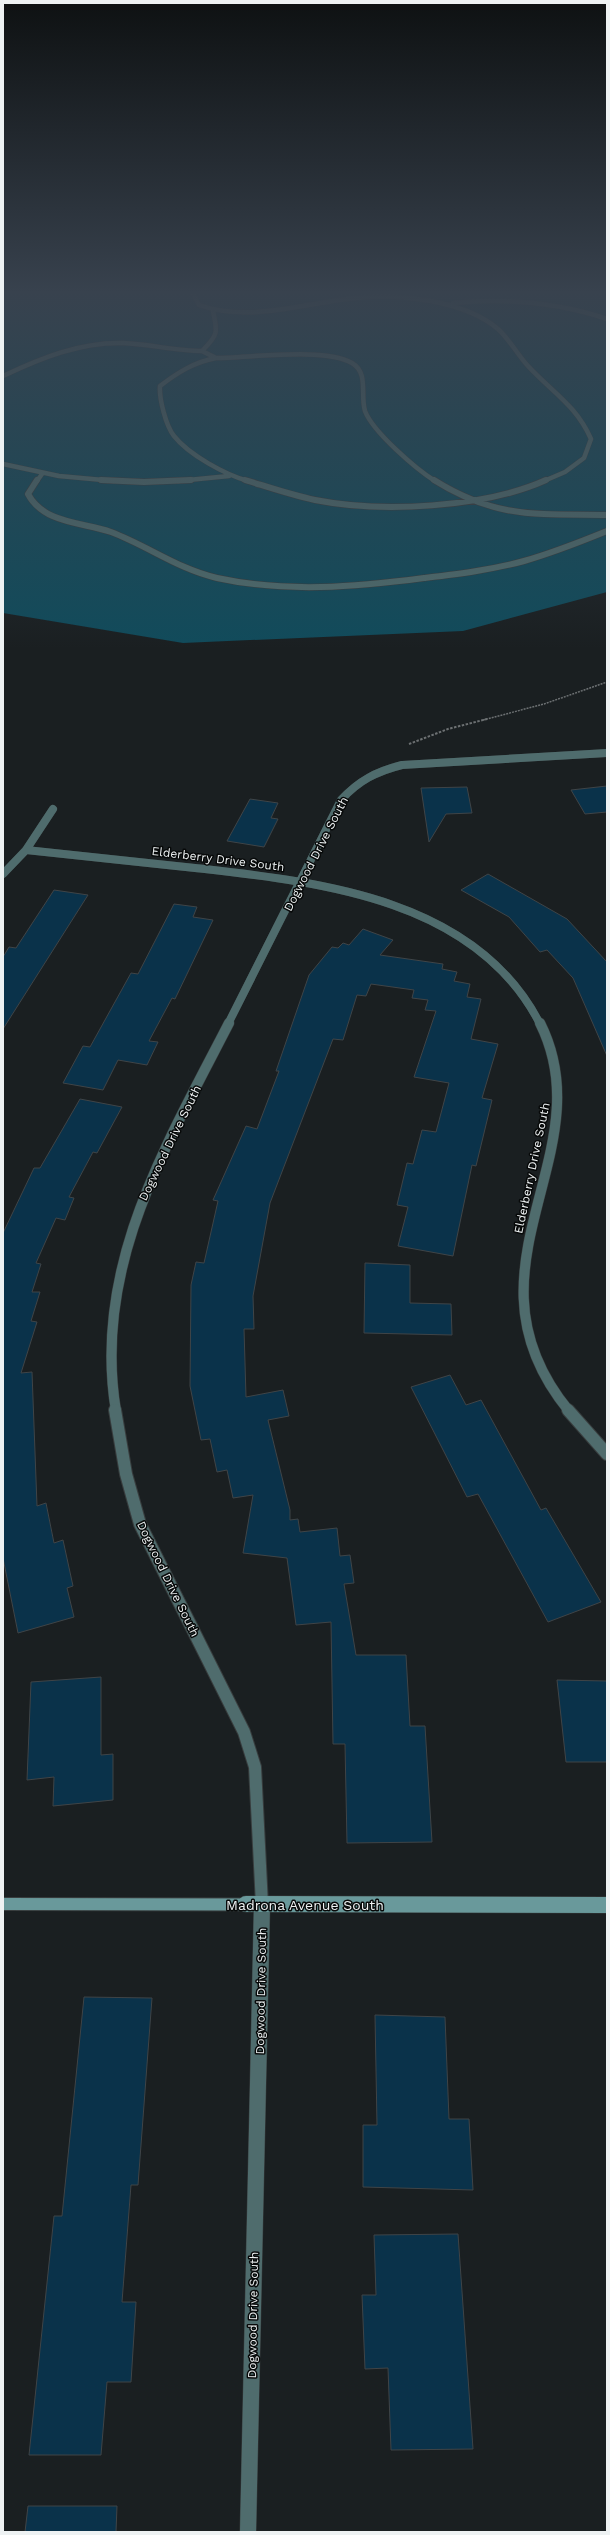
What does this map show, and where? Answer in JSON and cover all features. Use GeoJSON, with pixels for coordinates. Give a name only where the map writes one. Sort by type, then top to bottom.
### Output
{"type":"FeatureCollection","features":[{"type":"Feature","properties":{"kind":"main road","name":"Madrona Avenue South"},"geometry":{"type":"LineString","coordinates":[[3,1904],[607,1905]]}},
{"type":"Feature","properties":{"kind":"street"},"geometry":{"type":"LineString","coordinates":[[163,412],[174,436],[202,460],[229,476],[315,500],[356,505],[413,506],[470,501],[531,487],[565,472],[584,458],[591,439],[584,421],[577,412]]}},
{"type":"Feature","properties":{"kind":"street"},"geometry":{"type":"LineString","coordinates":[[366,412],[384,436],[402,455],[454,495],[470,501],[516,513],[607,515]]}},
{"type":"Feature","properties":{"kind":"street"},"geometry":{"type":"LineString","coordinates":[[3,464],[42,474],[122,481],[200,481],[229,476]]}},
{"type":"Feature","properties":{"kind":"street"},"geometry":{"type":"LineString","coordinates":[[42,474],[28,494],[31,504],[46,515],[120,535],[138,547],[186,569],[233,581],[290,587],[374,585],[476,571],[523,561],[607,531]]}},
{"type":"Feature","properties":{"kind":"street","name":"Dogwood Drive South"},"geometry":{"type":"LineString","coordinates":[[248,2532],[262,1905],[255,1768],[244,1732],[140,1524],[126,1474],[110,1378],[111,1334],[115,1296],[129,1236],[151,1177],[341,800],[353,786],[381,770],[402,765],[607,753]]}},
{"type":"Feature","properties":{"kind":"street"},"geometry":{"type":"LineString","coordinates":[[3,874],[26,850],[53,809]]}},
{"type":"Feature","properties":{"kind":"street","name":"Elderberry Drive South"},"geometry":{"type":"LineString","coordinates":[[26,850],[301,882],[348,890],[395,905],[432,921],[472,943],[498,964],[524,993],[542,1027],[557,1065],[560,1092],[557,1120],[523,1262],[521,1293],[525,1325],[537,1358],[556,1395],[607,1454]]}},
{"type":"Feature","properties":{"kind":"path"},"geometry":{"type":"LineString","coordinates":[[381,770],[406,746],[448,729],[544,704],[607,682]]}},
{"type":"Feature","properties":{"kind":"shaded area"},"geometry":{"type":"Polygon","coordinates":[[[3,412],[607,412],[607,592],[463,631],[183,643],[3,613],[3,412]]]}},
{"type":"Feature","properties":{"kind":"building"},"geometry":{"type":"Polygon","coordinates":[[[607,786],[607,812],[585,814],[571,790],[607,786]]]}},
{"type":"Feature","properties":{"kind":"building"},"geometry":{"type":"Polygon","coordinates":[[[467,787],[472,813],[446,814],[429,842],[421,788],[467,787]]]}},
{"type":"Feature","properties":{"kind":"building"},"geometry":{"type":"Polygon","coordinates":[[[250,799],[278,803],[271,818],[278,819],[264,847],[227,841],[250,799]]]}},
{"type":"Feature","properties":{"kind":"building"},"geometry":{"type":"Polygon","coordinates":[[[488,874],[567,919],[607,962],[607,1056],[573,978],[547,950],[540,952],[509,917],[461,890],[488,874]]]}},
{"type":"Feature","properties":{"kind":"building"},"geometry":{"type":"Polygon","coordinates":[[[54,890],[88,895],[3,1029],[3,957],[9,947],[16,948],[54,890]]]}},
{"type":"Feature","properties":{"kind":"building"},"geometry":{"type":"Polygon","coordinates":[[[174,904],[197,907],[193,917],[213,920],[175,999],[172,998],[149,1041],[158,1042],[147,1065],[118,1060],[103,1090],[63,1083],[83,1046],[90,1047],[131,973],[138,974],[174,904]]]}},
{"type":"Feature","properties":{"kind":"building"},"geometry":{"type":"Polygon","coordinates":[[[363,929],[393,940],[380,955],[443,964],[442,969],[457,972],[454,981],[470,984],[467,997],[481,999],[471,1039],[498,1044],[482,1098],[492,1100],[476,1166],[472,1165],[453,1256],[398,1246],[408,1207],[397,1205],[407,1163],[413,1164],[422,1130],[436,1132],[449,1083],[414,1077],[436,1011],[425,1010],[428,1000],[412,998],[414,990],[371,984],[366,996],[357,995],[343,1040],[333,1039],[270,1203],[253,1296],[254,1329],[244,1329],[246,1397],[283,1390],[289,1416],[268,1420],[290,1510],[290,1520],[298,1519],[300,1532],[337,1528],[340,1556],[350,1555],[354,1583],[344,1584],[356,1655],[406,1655],[410,1726],[425,1726],[432,1842],[347,1843],[345,1744],[333,1744],[331,1622],[296,1625],[287,1558],[243,1553],[253,1495],[233,1498],[227,1470],[217,1472],[210,1439],[201,1440],[190,1386],[191,1285],[196,1262],[204,1263],[218,1201],[213,1200],[246,1126],[257,1129],[279,1071],[276,1071],[309,975],[332,947],[338,948],[343,943],[349,945],[363,929]]]}},
{"type":"Feature","properties":{"kind":"building"},"geometry":{"type":"Polygon","coordinates":[[[80,1099],[122,1107],[97,1153],[93,1152],[69,1197],[74,1198],[65,1220],[56,1218],[36,1263],[41,1264],[32,1292],[40,1292],[31,1321],[37,1322],[21,1373],[32,1372],[37,1506],[46,1503],[54,1543],[63,1540],[73,1586],[67,1588],[74,1617],[18,1633],[3,1558],[3,1233],[34,1168],[40,1168],[80,1099]]]}},
{"type":"Feature","properties":{"kind":"building"},"geometry":{"type":"Polygon","coordinates":[[[365,1263],[410,1265],[410,1303],[451,1304],[452,1335],[364,1333],[365,1263]]]}},
{"type":"Feature","properties":{"kind":"building"},"geometry":{"type":"Polygon","coordinates":[[[450,1375],[466,1405],[481,1400],[541,1510],[546,1508],[601,1602],[548,1622],[478,1494],[467,1497],[411,1387],[450,1375]]]}},
{"type":"Feature","properties":{"kind":"building"},"geometry":{"type":"Polygon","coordinates":[[[101,1677],[101,1755],[113,1754],[113,1800],[53,1806],[54,1777],[27,1780],[31,1682],[101,1677]]]}},
{"type":"Feature","properties":{"kind":"building"},"geometry":{"type":"Polygon","coordinates":[[[557,1680],[607,1681],[607,1762],[566,1762],[557,1680]]]}},
{"type":"Feature","properties":{"kind":"building"},"geometry":{"type":"Polygon","coordinates":[[[84,1997],[152,1998],[138,2185],[131,2185],[122,2302],[136,2302],[131,2382],[107,2382],[101,2455],[29,2455],[54,2216],[62,2216],[84,1997]]]}},
{"type":"Feature","properties":{"kind":"building"},"geometry":{"type":"Polygon","coordinates":[[[375,2015],[445,2017],[449,2119],[469,2119],[473,2190],[363,2187],[363,2125],[377,2125],[375,2015]]]}},
{"type":"Feature","properties":{"kind":"building"},"geometry":{"type":"Polygon","coordinates":[[[458,2234],[473,2449],[391,2450],[388,2368],[365,2369],[362,2295],[376,2295],[374,2235],[458,2234]]]}},
{"type":"Feature","properties":{"kind":"building"},"geometry":{"type":"Polygon","coordinates":[[[28,2506],[117,2506],[116,2532],[25,2532],[28,2506]]]}}]}
